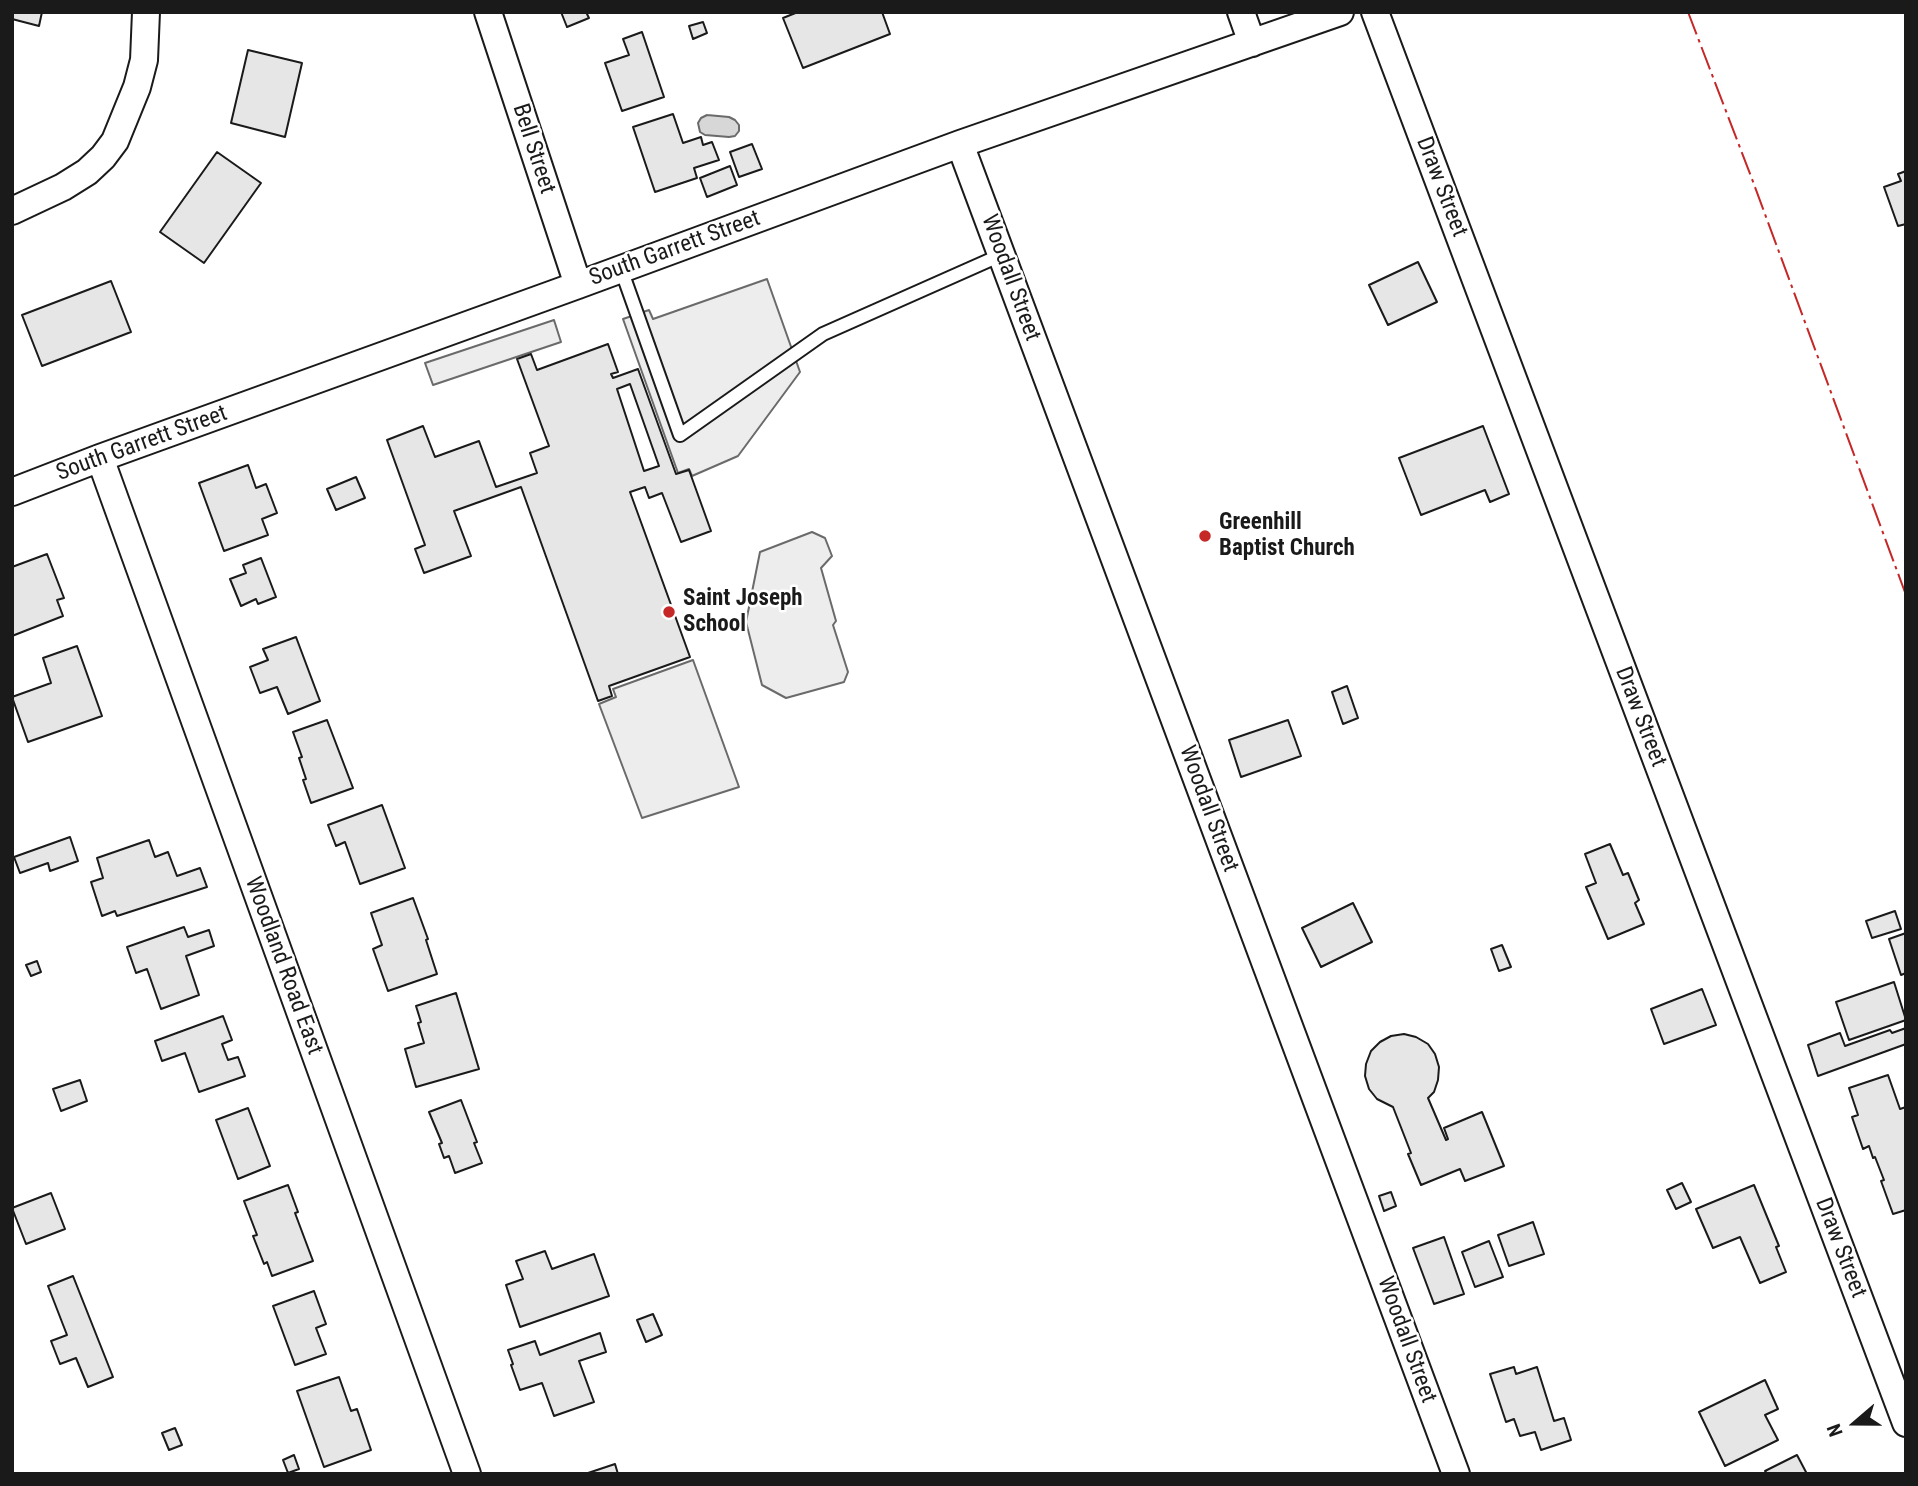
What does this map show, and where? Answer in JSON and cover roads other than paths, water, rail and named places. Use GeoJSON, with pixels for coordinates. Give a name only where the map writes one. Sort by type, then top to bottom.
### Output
{"type":"FeatureCollection","features":[{"type":"Feature","properties":{"kind":"street"},"geometry":{"type":"LineString","coordinates":[[12,211],[63,187],[87,172],[115,141],[137,87],[144,60],[146,12]]}},
{"type":"Feature","properties":{"kind":"street","name":"Bell Street"},"geometry":{"type":"LineString","coordinates":[[488,12],[578,285]]}},
{"type":"Feature","properties":{"kind":"street"},"geometry":{"type":"LineString","coordinates":[[1241,12],[1252,43]]}},
{"type":"Feature","properties":{"kind":"street","name":"South Garrett Street"},"geometry":{"type":"LineString","coordinates":[[12,492],[960,144],[1340,12]]}},
{"type":"Feature","properties":{"kind":"street","name":"Draw Street"},"geometry":{"type":"LineString","coordinates":[[1375,12],[1906,1423]]}},
{"type":"Feature","properties":{"kind":"street","name":"Woodall Street"},"geometry":{"type":"LineString","coordinates":[[960,144],[1456,1474]]}},
{"type":"Feature","properties":{"kind":"street","name":"Woodland Road East"},"geometry":{"type":"LineString","coordinates":[[100,458],[467,1474]]}},
{"type":"Feature","properties":{"kind":"lane"},"geometry":{"type":"LineString","coordinates":[[621,269],[680,435],[823,334],[1001,255]]}},
{"type":"Feature","properties":{"kind":"place","name":"Greenhill Baptist Church"},"geometry":{"type":"Point","coordinates":[1205,536]}},
{"type":"Feature","properties":{"kind":"place","name":"Saint Joseph School"},"geometry":{"type":"Point","coordinates":[669,612]}}]}
